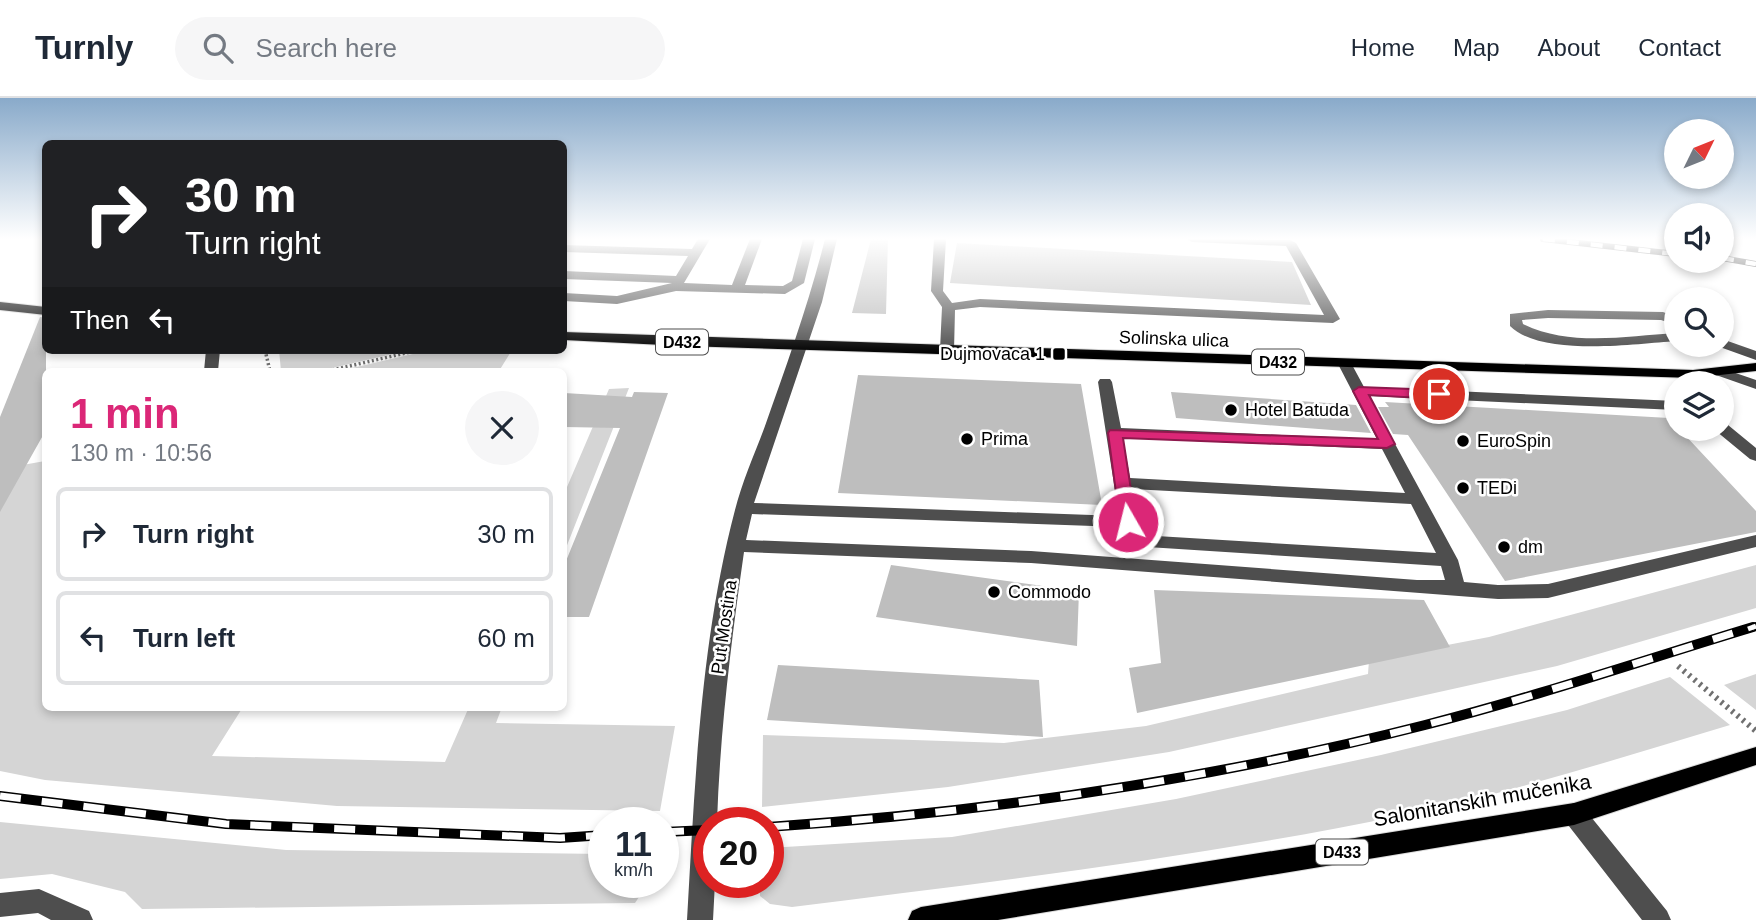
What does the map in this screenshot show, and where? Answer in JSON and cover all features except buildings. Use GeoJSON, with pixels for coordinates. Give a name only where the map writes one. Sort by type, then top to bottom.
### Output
{"type":"FeatureCollection","features":[{"type":"Feature","properties":{"kind":"main road"},"geometry":{"type":"LineString","coordinates":[[0,306],[42,311]]}},
{"type":"Feature","properties":{"kind":"main road","name":"Solinska ulica"},"geometry":{"type":"LineString","coordinates":[[567,336],[1664,377]]}},
{"type":"Feature","properties":{"kind":"main road","name":"Solinska ulica"},"geometry":{"type":"LineString","coordinates":[[1728,371],[1756,367]]}},
{"type":"Feature","properties":{"kind":"main road","name":"Salonitanskih mučenika"},"geometry":{"type":"LineString","coordinates":[[921,920],[1574,814],[1756,756]]}},
{"type":"Feature","properties":{"kind":"street"},"geometry":{"type":"LineString","coordinates":[[598,277],[737,289],[785,290],[798,283],[799,277]]}},
{"type":"Feature","properties":{"kind":"street"},"geometry":{"type":"LineString","coordinates":[[567,297],[617,300],[678,283],[681,277]]}},
{"type":"Feature","properties":{"kind":"street"},"geometry":{"type":"LineString","coordinates":[[737,289],[741,277]]}},
{"type":"Feature","properties":{"kind":"street"},"geometry":{"type":"LineString","coordinates":[[800,344],[816,302],[822,277]]}},
{"type":"Feature","properties":{"kind":"street"},"geometry":{"type":"LineString","coordinates":[[938,277],[937,291],[950,307],[947,350]]}},
{"type":"Feature","properties":{"kind":"street"},"geometry":{"type":"LineString","coordinates":[[950,307],[980,303],[1333,319],[1309,277]]}},
{"type":"Feature","properties":{"kind":"street"},"geometry":{"type":"LineString","coordinates":[[1664,316],[1548,314],[1515,317],[1517,326],[1532,336],[1558,340],[1664,337]]}},
{"type":"Feature","properties":{"kind":"street"},"geometry":{"type":"LineString","coordinates":[[1734,343],[1756,351]]}},
{"type":"Feature","properties":{"kind":"street","name":"Put Mostina"},"geometry":{"type":"LineString","coordinates":[[699,920],[709,759],[722,632],[736,546],[744,508],[800,344]]}},
{"type":"Feature","properties":{"kind":"street"},"geometry":{"type":"LineString","coordinates":[[1734,348],[1756,356]]}},
{"type":"Feature","properties":{"kind":"street"},"geometry":{"type":"LineString","coordinates":[[1345,364],[1449,560],[1455,581],[1449,587]]}},
{"type":"Feature","properties":{"kind":"street"},"geometry":{"type":"LineString","coordinates":[[1734,377],[1756,385]]}},
{"type":"Feature","properties":{"kind":"street"},"geometry":{"type":"LineString","coordinates":[[1105,382],[1130,531],[1139,564]]}},
{"type":"Feature","properties":{"kind":"street"},"geometry":{"type":"LineString","coordinates":[[1359,391],[1664,404]]}},
{"type":"Feature","properties":{"kind":"street"},"geometry":{"type":"LineString","coordinates":[[1115,433],[1387,444]]}},
{"type":"Feature","properties":{"kind":"street"},"geometry":{"type":"LineString","coordinates":[[1734,438],[1756,456]]}},
{"type":"Feature","properties":{"kind":"street"},"geometry":{"type":"LineString","coordinates":[[1122,484],[1417,499]]}},
{"type":"Feature","properties":{"kind":"street"},"geometry":{"type":"LineString","coordinates":[[744,508],[1130,531],[1449,560]]}},
{"type":"Feature","properties":{"kind":"street"},"geometry":{"type":"LineString","coordinates":[[736,546],[1031,557],[1498,592],[1548,591],[1756,541]]}},
{"type":"Feature","properties":{"kind":"street"},"geometry":{"type":"LineString","coordinates":[[1574,814],[1658,920]]}},
{"type":"Feature","properties":{"kind":"street"},"geometry":{"type":"LineString","coordinates":[[0,905],[39,901],[80,920]]}},
{"type":"Feature","properties":{"kind":"path"},"geometry":{"type":"LineString","coordinates":[[341,368],[402,354]]}},
{"type":"Feature","properties":{"kind":"path"},"geometry":{"type":"LineString","coordinates":[[1678,666],[1756,731]]}},
{"type":"Feature","properties":{"kind":"shaded area"},"geometry":{"type":"Polygon","coordinates":[[[279,354],[393,354],[332,368],[281,368],[279,354]]]}},
{"type":"Feature","properties":{"kind":"shaded area"},"geometry":{"type":"Polygon","coordinates":[[[413,354],[510,354],[501,368],[352,368],[413,354]]]}},
{"type":"Feature","properties":{"kind":"shaded area"},"geometry":{"type":"Polygon","coordinates":[[[629,388],[567,545],[567,487],[609,389],[629,388]]]}},
{"type":"Feature","properties":{"kind":"shaded area"},"geometry":{"type":"Polygon","coordinates":[[[42,462],[42,711],[240,711],[212,756],[445,762],[467,711],[500,711],[496,723],[675,726],[661,807],[588,807],[588,810],[337,806],[45,780],[0,771],[0,469],[42,462]]]}},
{"type":"Feature","properties":{"kind":"shaded area"},"geometry":{"type":"Polygon","coordinates":[[[1756,565],[1756,608],[1557,666],[1169,752],[948,787],[762,807],[763,735],[1004,743],[1146,726],[1368,674],[1369,660],[1489,637],[1756,565]]]}},
{"type":"Feature","properties":{"kind":"shaded area"},"geometry":{"type":"Polygon","coordinates":[[[1756,674],[1756,710],[1724,685],[1756,674]]]}},
{"type":"Feature","properties":{"kind":"shaded area"},"geometry":{"type":"Polygon","coordinates":[[[1670,677],[1730,725],[1486,796],[1328,830],[1099,867],[792,907],[770,904],[762,898],[784,898],[784,847],[952,837],[1176,799],[1381,755],[1567,710],[1670,677]]]}},
{"type":"Feature","properties":{"kind":"shaded area"},"geometry":{"type":"Polygon","coordinates":[[[0,822],[286,850],[588,854],[588,898],[638,898],[635,903],[142,909],[125,892],[52,874],[0,879],[0,822]]]}},
{"type":"Feature","properties":{"kind":"railway"},"geometry":{"type":"LineString","coordinates":[[1748,629],[1756,626]]}},
{"type":"Feature","properties":{"kind":"railway"},"geometry":{"type":"LineString","coordinates":[[784,826],[1016,803],[1262,762],[1344,745],[1466,714],[1753,627]]}},
{"type":"Feature","properties":{"kind":"railway"},"geometry":{"type":"LineString","coordinates":[[0,796],[226,824],[560,838],[588,836]]}},
{"type":"Feature","properties":{"kind":"railway"},"geometry":{"type":"LineString","coordinates":[[679,831],[693,831]]}},
{"type":"Feature","properties":{"kind":"place","name":"Dujmovaca 1"},"geometry":{"type":"Point","coordinates":[1059,354]}},
{"type":"Feature","properties":{"kind":"place","name":"Hotel Batuda"},"geometry":{"type":"Point","coordinates":[1231,410]}},
{"type":"Feature","properties":{"kind":"place","name":"Prima"},"geometry":{"type":"Point","coordinates":[967,439]}},
{"type":"Feature","properties":{"kind":"place","name":"EuroSpin"},"geometry":{"type":"Point","coordinates":[1463,441]}},
{"type":"Feature","properties":{"kind":"place","name":"TEDi"},"geometry":{"type":"Point","coordinates":[1463,488]}},
{"type":"Feature","properties":{"kind":"place","name":"dm"},"geometry":{"type":"Point","coordinates":[1504,547]}},
{"type":"Feature","properties":{"kind":"place","name":"Commodo"},"geometry":{"type":"Point","coordinates":[994,592]}},
{"type":"Feature","properties":{"kind":"route"},"geometry":{"type":"LineString","coordinates":[[1128,522],[1115,433],[1387,444],[1359,391],[1439,394]]}}]}
